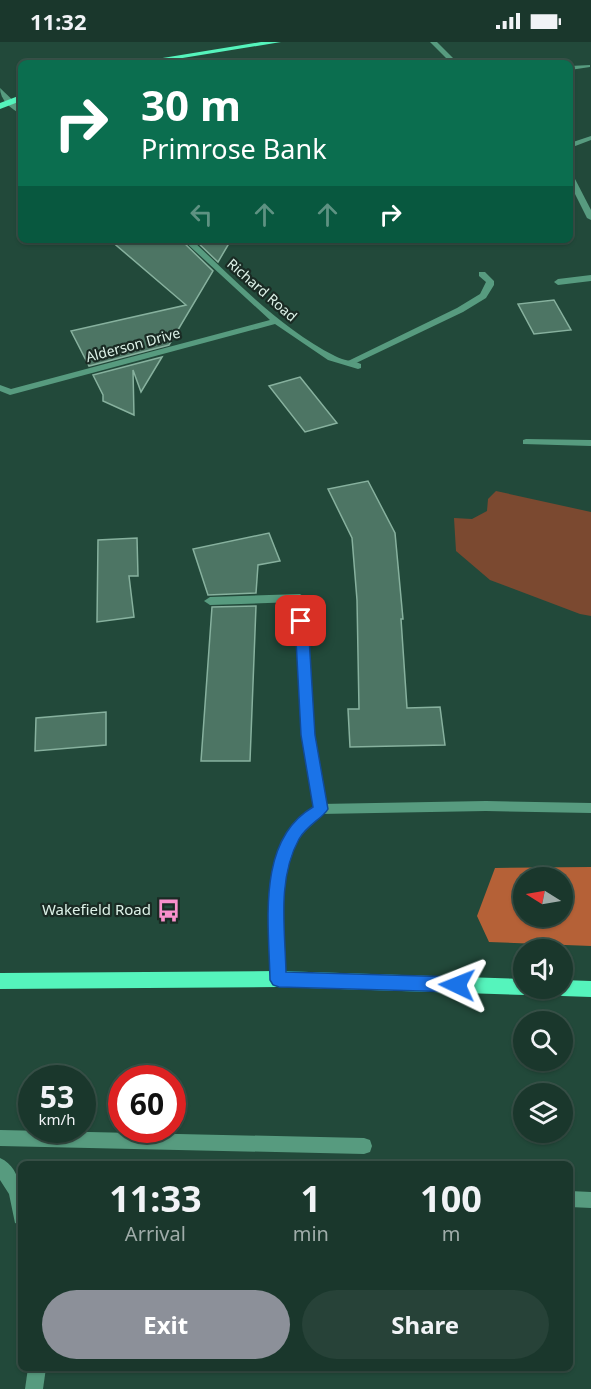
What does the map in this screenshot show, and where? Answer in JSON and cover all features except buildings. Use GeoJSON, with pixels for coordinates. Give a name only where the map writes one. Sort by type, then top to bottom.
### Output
{"type":"FeatureCollection","features":[{"type":"Feature","properties":{"kind":"main road"},"geometry":{"type":"LineString","coordinates":[[156,60],[277,42]]}},
{"type":"Feature","properties":{"kind":"main road"},"geometry":{"type":"LineString","coordinates":[[0,981],[279,980],[513,987]]}},
{"type":"Feature","properties":{"kind":"main road"},"geometry":{"type":"LineString","coordinates":[[573,988],[591,989]]}},
{"type":"Feature","properties":{"kind":"street"},"geometry":{"type":"LineString","coordinates":[[433,42],[452,60]]}},
{"type":"Feature","properties":{"kind":"street"},"geometry":{"type":"LineString","coordinates":[[573,68],[588,66]]}},
{"type":"Feature","properties":{"kind":"street"},"geometry":{"type":"LineString","coordinates":[[0,90],[4,104],[18,111]]}},
{"type":"Feature","properties":{"kind":"street"},"geometry":{"type":"LineString","coordinates":[[573,145],[591,138]]}},
{"type":"Feature","properties":{"kind":"street"},"geometry":{"type":"LineString","coordinates":[[573,183],[591,218]]}},
{"type":"Feature","properties":{"kind":"street","name":"Richard Road"},"geometry":{"type":"LineString","coordinates":[[190,243],[274,321],[334,360],[354,364],[483,296],[490,281],[482,274]]}},
{"type":"Feature","properties":{"kind":"street"},"geometry":{"type":"LineString","coordinates":[[558,282],[591,278]]}},
{"type":"Feature","properties":{"kind":"street","name":"Alderson Drive"},"geometry":{"type":"LineString","coordinates":[[0,388],[10,392],[274,321]]}},
{"type":"Feature","properties":{"kind":"street"},"geometry":{"type":"LineString","coordinates":[[526,442],[591,443]]}},
{"type":"Feature","properties":{"kind":"street"},"geometry":{"type":"LineString","coordinates":[[210,601],[300,598],[308,735],[320,809]]}},
{"type":"Feature","properties":{"kind":"street"},"geometry":{"type":"LineString","coordinates":[[279,980],[276,910],[280,866],[293,834],[305,818],[320,809],[486,806],[591,808]]}},
{"type":"Feature","properties":{"kind":"street"},"geometry":{"type":"LineString","coordinates":[[0,1138],[364,1146]]}},
{"type":"Feature","properties":{"kind":"street"},"geometry":{"type":"LineString","coordinates":[[0,1166],[17,1191],[18,1198]]}},
{"type":"Feature","properties":{"kind":"street"},"geometry":{"type":"LineString","coordinates":[[573,1199],[591,1200]]}},
{"type":"Feature","properties":{"kind":"street"},"geometry":{"type":"LineString","coordinates":[[34,1389],[37,1371]]}},
{"type":"Feature","properties":{"kind":"shaded area"},"geometry":{"type":"Polygon","coordinates":[[[496,491],[591,512],[591,616],[580,614],[490,580],[456,551],[454,518],[472,519],[487,511],[488,499],[496,491]]]}},
{"type":"Feature","properties":{"kind":"shaded area"},"geometry":{"type":"Polygon","coordinates":[[[573,867],[591,867],[591,946],[573,945],[573,939],[513,939],[513,943],[489,942],[477,916],[495,868],[513,868],[513,927],[573,927],[573,867]]]}},
{"type":"Feature","properties":{"kind":"place","name":"Wakefield Road"},"geometry":{"type":"Point","coordinates":[169,910]}},
{"type":"Feature","properties":{"kind":"route"},"geometry":{"type":"LineString","coordinates":[[301,621],[308,735],[320,809],[305,818],[293,834],[280,866],[276,910],[279,980],[457,985]]}}]}
